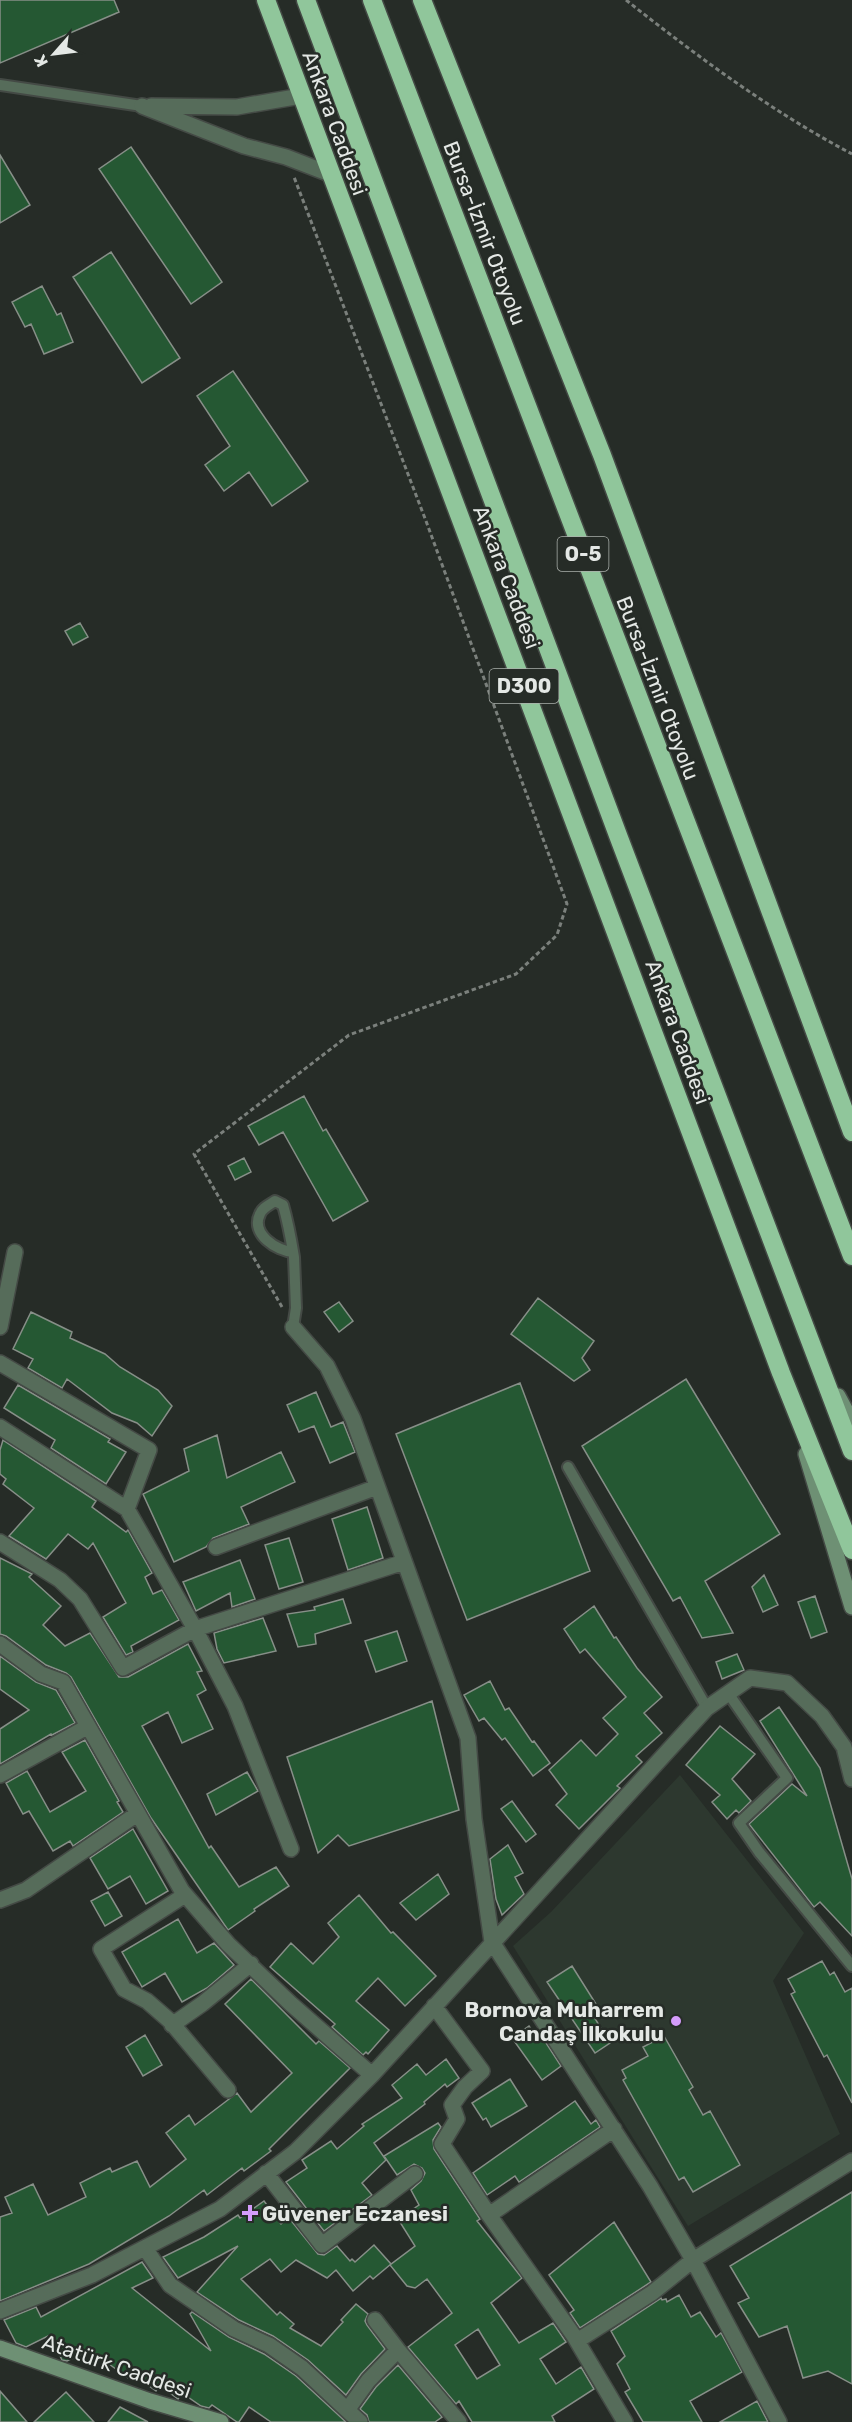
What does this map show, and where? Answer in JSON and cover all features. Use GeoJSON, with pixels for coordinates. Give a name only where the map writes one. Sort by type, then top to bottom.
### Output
{"type":"FeatureCollection","features":[{"type":"Feature","properties":{"kind":"highway","name":"Ankara Caddesi"},"geometry":{"type":"LineString","coordinates":[[266,0],[781,1373],[852,1550]]}},
{"type":"Feature","properties":{"kind":"highway","name":"Ankara Caddesi"},"geometry":{"type":"LineString","coordinates":[[306,0],[852,1451]]}},
{"type":"Feature","properties":{"kind":"highway","name":"Bursa-İzmir Otoyolu"},"geometry":{"type":"LineString","coordinates":[[372,0],[852,1256]]}},
{"type":"Feature","properties":{"kind":"highway","name":"Bursa-İzmir Otoyolu"},"geometry":{"type":"LineString","coordinates":[[422,0],[602,455],[852,1132]]}},
{"type":"Feature","properties":{"kind":"main road","name":"Ankara Caddesi"},"geometry":{"type":"LineString","coordinates":[[819,1359],[852,1422]]}},
{"type":"Feature","properties":{"kind":"main road","name":"Ankara Caddesi"},"geometry":{"type":"LineString","coordinates":[[781,1373],[852,1607]]}},
{"type":"Feature","properties":{"kind":"main road","name":"Atatürk Caddesi"},"geometry":{"type":"LineString","coordinates":[[0,2348],[150,2401],[221,2422]]}},
{"type":"Feature","properties":{"kind":"street"},"geometry":{"type":"LineString","coordinates":[[142,106],[237,107],[302,96]]}},
{"type":"Feature","properties":{"kind":"street"},"geometry":{"type":"LineString","coordinates":[[142,106],[244,147],[286,156],[330,174]]}},
{"type":"Feature","properties":{"kind":"street"},"geometry":{"type":"LineString","coordinates":[[0,1327],[15,1252]]}},
{"type":"Feature","properties":{"kind":"street"},"geometry":{"type":"LineString","coordinates":[[293,1327],[327,1366],[353,1419],[468,1738],[474,1819],[492,1942],[614,2129],[693,2260],[779,2422]]}},
{"type":"Feature","properties":{"kind":"street"},"geometry":{"type":"LineString","coordinates":[[0,1363],[149,1450],[127,1509]]}},
{"type":"Feature","properties":{"kind":"street"},"geometry":{"type":"LineString","coordinates":[[0,1427],[127,1509],[195,1629],[235,1706],[291,1849]]}},
{"type":"Feature","properties":{"kind":"street"},"geometry":{"type":"LineString","coordinates":[[216,1547],[377,1487]]}},
{"type":"Feature","properties":{"kind":"street"},"geometry":{"type":"LineString","coordinates":[[0,1542],[60,1580],[80,1599],[123,1668],[195,1629],[404,1562]]}},
{"type":"Feature","properties":{"kind":"street"},"geometry":{"type":"LineString","coordinates":[[0,1644],[41,1674],[63,1682],[136,1814],[185,1895],[228,1944],[291,2004],[372,2074]]}},
{"type":"Feature","properties":{"kind":"street"},"geometry":{"type":"LineString","coordinates":[[0,2311],[92,2275],[220,2209],[295,2151],[372,2074],[707,1708],[750,1678],[787,1683],[822,1716],[844,1746],[852,1779]]}},
{"type":"Feature","properties":{"kind":"street"},"geometry":{"type":"LineString","coordinates":[[0,1775],[87,1727]]}},
{"type":"Feature","properties":{"kind":"street"},"geometry":{"type":"LineString","coordinates":[[0,1900],[26,1890],[136,1814]]}},
{"type":"Feature","properties":{"kind":"street"},"geometry":{"type":"LineString","coordinates":[[185,1895],[101,1949],[124,1989],[147,2001],[172,2025],[228,2090]]}},
{"type":"Feature","properties":{"kind":"street"},"geometry":{"type":"LineString","coordinates":[[172,2025],[251,1965]]}},
{"type":"Feature","properties":{"kind":"street"},"geometry":{"type":"LineString","coordinates":[[434,2006],[482,2071],[465,2087],[452,2105],[457,2119],[442,2144],[577,2341],[625,2422]]}},
{"type":"Feature","properties":{"kind":"street"},"geometry":{"type":"LineString","coordinates":[[489,2215],[614,2129]]}},
{"type":"Feature","properties":{"kind":"street"},"geometry":{"type":"LineString","coordinates":[[577,2341],[652,2293],[693,2260],[852,2161]]}},
{"type":"Feature","properties":{"kind":"street"},"geometry":{"type":"LineString","coordinates":[[266,2173],[322,2245],[415,2174]]}},
{"type":"Feature","properties":{"kind":"street"},"geometry":{"type":"LineString","coordinates":[[146,2248],[170,2285],[234,2329],[269,2345],[302,2368],[360,2422]]}},
{"type":"Feature","properties":{"kind":"street"},"geometry":{"type":"LineString","coordinates":[[375,2320],[459,2422]]}},
{"type":"Feature","properties":{"kind":"street"},"geometry":{"type":"LineString","coordinates":[[348,2409],[368,2381],[398,2350]]}},
{"type":"Feature","properties":{"kind":"lane"},"geometry":{"type":"LineString","coordinates":[[0,85],[142,106]]}},
{"type":"Feature","properties":{"kind":"lane"},"geometry":{"type":"LineString","coordinates":[[293,1252],[282,1251],[270,1245],[261,1232],[258,1219],[260,1211],[274,1201],[283,1204],[290,1228],[293,1252],[296,1308],[293,1327]]}},
{"type":"Feature","properties":{"kind":"lane"},"geometry":{"type":"LineString","coordinates":[[568,1467],[707,1708]]}},
{"type":"Feature","properties":{"kind":"lane"},"geometry":{"type":"LineString","coordinates":[[728,1693],[787,1778],[739,1823],[759,1852],[852,1966]]}},
{"type":"Feature","properties":{"kind":"path"},"geometry":{"type":"LineString","coordinates":[[626,0],[718,70],[806,130],[852,154]]}},
{"type":"Feature","properties":{"kind":"path"},"geometry":{"type":"LineString","coordinates":[[286,156],[426,521],[567,903],[557,935],[516,975],[349,1035],[194,1154],[293,1327]]}},
{"type":"Feature","properties":{"kind":"shaded area","name":"Bornova Muharrem Candaş İlkokulu"},"geometry":{"type":"Polygon","coordinates":[[[680,1775],[804,1933],[773,1981],[840,2134],[688,2226],[513,1946],[551,1912],[680,1775]]]}},
{"type":"Feature","properties":{"kind":"building"},"geometry":{"type":"Polygon","coordinates":[[[0,0],[114,0],[119,12],[0,63],[0,0]]]}},
{"type":"Feature","properties":{"kind":"building"},"geometry":{"type":"Polygon","coordinates":[[[131,147],[222,282],[191,304],[99,169],[131,147]]]}},
{"type":"Feature","properties":{"kind":"building"},"geometry":{"type":"Polygon","coordinates":[[[0,155],[30,205],[0,223],[0,155]]]}},
{"type":"Feature","properties":{"kind":"building"},"geometry":{"type":"Polygon","coordinates":[[[111,252],[180,358],[142,383],[73,277],[111,252]]]}},
{"type":"Feature","properties":{"kind":"building"},"geometry":{"type":"Polygon","coordinates":[[[42,286],[57,315],[61,313],[73,342],[44,354],[31,324],[25,327],[12,302],[42,286]]]}},
{"type":"Feature","properties":{"kind":"building"},"geometry":{"type":"Polygon","coordinates":[[[233,371],[308,481],[272,506],[249,472],[224,491],[205,465],[230,446],[197,396],[233,371]]]}},
{"type":"Feature","properties":{"kind":"building"},"geometry":{"type":"Polygon","coordinates":[[[80,623],[88,637],[73,645],[65,631],[80,623]]]}},
{"type":"Feature","properties":{"kind":"building"},"geometry":{"type":"Polygon","coordinates":[[[304,1096],[323,1131],[326,1129],[368,1201],[333,1221],[283,1132],[259,1145],[248,1126],[304,1096]]]}},
{"type":"Feature","properties":{"kind":"building"},"geometry":{"type":"Polygon","coordinates":[[[244,1158],[251,1172],[235,1180],[228,1166],[244,1158]]]}},
{"type":"Feature","properties":{"kind":"building"},"geometry":{"type":"Polygon","coordinates":[[[538,1298],[594,1341],[582,1358],[590,1370],[574,1381],[511,1334],[538,1298]]]}},
{"type":"Feature","properties":{"kind":"building"},"geometry":{"type":"Polygon","coordinates":[[[339,1302],[353,1321],[339,1332],[324,1312],[339,1302]]]}},
{"type":"Feature","properties":{"kind":"building"},"geometry":{"type":"Polygon","coordinates":[[[31,1312],[72,1332],[70,1338],[105,1354],[120,1367],[158,1390],[172,1406],[152,1436],[137,1423],[112,1413],[67,1379],[62,1388],[28,1368],[33,1359],[13,1349],[31,1312]]]}},
{"type":"Feature","properties":{"kind":"building"},"geometry":{"type":"Polygon","coordinates":[[[686,1379],[780,1534],[705,1581],[733,1633],[702,1638],[680,1597],[673,1601],[582,1446],[686,1379]]]}},
{"type":"Feature","properties":{"kind":"building"},"geometry":{"type":"Polygon","coordinates":[[[520,1383],[590,1571],[467,1620],[396,1434],[520,1383]]]}},
{"type":"Feature","properties":{"kind":"building"},"geometry":{"type":"Polygon","coordinates":[[[18,1385],[110,1439],[108,1442],[126,1452],[106,1484],[51,1448],[55,1440],[4,1408],[18,1385]]]}},
{"type":"Feature","properties":{"kind":"building"},"geometry":{"type":"Polygon","coordinates":[[[316,1392],[331,1427],[343,1422],[355,1452],[330,1463],[314,1426],[299,1432],[287,1405],[316,1392]]]}},
{"type":"Feature","properties":{"kind":"building"},"geometry":{"type":"Polygon","coordinates":[[[217,1435],[227,1478],[281,1452],[295,1482],[241,1507],[249,1524],[213,1538],[206,1547],[174,1562],[143,1494],[189,1471],[184,1449],[217,1435]]]}},
{"type":"Feature","properties":{"kind":"building"},"geometry":{"type":"Polygon","coordinates":[[[3,1440],[96,1501],[92,1507],[126,1532],[128,1530],[152,1573],[145,1577],[153,1594],[162,1590],[179,1620],[131,1646],[133,1652],[126,1655],[103,1617],[126,1603],[93,1543],[88,1549],[68,1534],[46,1559],[9,1536],[34,1508],[3,1484],[6,1479],[0,1474],[0,1450],[3,1440]]]}},
{"type":"Feature","properties":{"kind":"building"},"geometry":{"type":"Polygon","coordinates":[[[367,1507],[383,1558],[348,1570],[332,1519],[367,1507]]]}},
{"type":"Feature","properties":{"kind":"building"},"geometry":{"type":"Polygon","coordinates":[[[289,1538],[303,1582],[279,1589],[265,1545],[289,1538]]]}},
{"type":"Feature","properties":{"kind":"building"},"geometry":{"type":"Polygon","coordinates":[[[0,1558],[32,1574],[29,1577],[61,1606],[43,1625],[65,1646],[90,1633],[119,1677],[128,1677],[188,1644],[202,1671],[197,1672],[206,1690],[197,1695],[213,1729],[182,1743],[168,1712],[142,1726],[209,1848],[211,1846],[239,1887],[276,1867],[289,1886],[254,1909],[255,1911],[228,1930],[151,1818],[71,1677],[46,1665],[0,1634],[0,1558]]]}},
{"type":"Feature","properties":{"kind":"building"},"geometry":{"type":"Polygon","coordinates":[[[240,1560],[255,1599],[232,1607],[230,1593],[196,1611],[183,1582],[240,1560]]]}},
{"type":"Feature","properties":{"kind":"building"},"geometry":{"type":"Polygon","coordinates":[[[764,1575],[778,1605],[763,1612],[752,1587],[764,1575]]]}},
{"type":"Feature","properties":{"kind":"building"},"geometry":{"type":"Polygon","coordinates":[[[815,1596],[827,1632],[811,1638],[798,1602],[815,1596]]]}},
{"type":"Feature","properties":{"kind":"building"},"geometry":{"type":"Polygon","coordinates":[[[343,1599],[351,1623],[315,1634],[316,1644],[298,1647],[287,1614],[315,1610],[314,1607],[343,1599]]]}},
{"type":"Feature","properties":{"kind":"building"},"geometry":{"type":"Polygon","coordinates":[[[594,1606],[614,1638],[616,1637],[637,1668],[662,1697],[644,1713],[662,1733],[636,1756],[642,1762],[579,1829],[556,1805],[567,1794],[549,1770],[581,1740],[596,1756],[618,1734],[603,1718],[626,1697],[585,1649],[580,1653],[564,1629],[594,1606]]]}},
{"type":"Feature","properties":{"kind":"building"},"geometry":{"type":"Polygon","coordinates":[[[263,1618],[276,1651],[224,1663],[217,1649],[214,1633],[263,1618]]]}},
{"type":"Feature","properties":{"kind":"building"},"geometry":{"type":"Polygon","coordinates":[[[397,1631],[407,1661],[376,1672],[365,1641],[397,1631]]]}},
{"type":"Feature","properties":{"kind":"building"},"geometry":{"type":"Polygon","coordinates":[[[737,1654],[744,1670],[722,1679],[716,1662],[737,1654]]]}},
{"type":"Feature","properties":{"kind":"building"},"geometry":{"type":"Polygon","coordinates":[[[0,1656],[36,1682],[56,1690],[75,1723],[51,1734],[0,1764],[0,1729],[29,1710],[0,1689],[0,1656]]]}},
{"type":"Feature","properties":{"kind":"building"},"geometry":{"type":"Polygon","coordinates":[[[490,1681],[505,1710],[509,1708],[532,1742],[534,1741],[550,1763],[533,1776],[505,1738],[502,1740],[484,1718],[479,1721],[464,1695],[490,1681]]]}},
{"type":"Feature","properties":{"kind":"building"},"geometry":{"type":"Polygon","coordinates":[[[432,1701],[459,1810],[349,1846],[338,1835],[318,1853],[287,1757],[432,1701]]]}},
{"type":"Feature","properties":{"kind":"building"},"geometry":{"type":"Polygon","coordinates":[[[779,1707],[820,1768],[852,1879],[852,1936],[820,1902],[814,1907],[749,1824],[792,1784],[807,1796],[760,1721],[779,1707]]]}},
{"type":"Feature","properties":{"kind":"building"},"geometry":{"type":"Polygon","coordinates":[[[720,1726],[755,1754],[732,1779],[751,1801],[739,1813],[736,1810],[727,1819],[712,1802],[720,1795],[686,1765],[720,1726]]]}},
{"type":"Feature","properties":{"kind":"building"},"geometry":{"type":"Polygon","coordinates":[[[85,1740],[123,1812],[73,1846],[70,1841],[53,1851],[29,1811],[23,1814],[6,1783],[27,1771],[50,1812],[86,1791],[62,1752],[85,1740]]]}},
{"type":"Feature","properties":{"kind":"building"},"geometry":{"type":"Polygon","coordinates":[[[247,1772],[258,1791],[216,1815],[207,1794],[247,1772]]]}},
{"type":"Feature","properties":{"kind":"building"},"geometry":{"type":"Polygon","coordinates":[[[512,1801],[536,1834],[526,1842],[501,1809],[512,1801]]]}},
{"type":"Feature","properties":{"kind":"building"},"geometry":{"type":"Polygon","coordinates":[[[133,1829],[168,1891],[146,1904],[130,1876],[108,1889],[90,1858],[133,1829]]]}},
{"type":"Feature","properties":{"kind":"building"},"geometry":{"type":"Polygon","coordinates":[[[508,1845],[523,1873],[515,1877],[524,1894],[502,1915],[496,1899],[490,1859],[508,1845]]]}},
{"type":"Feature","properties":{"kind":"building"},"geometry":{"type":"Polygon","coordinates":[[[438,1874],[449,1894],[416,1920],[400,1903],[438,1874]]]}},
{"type":"Feature","properties":{"kind":"building"},"geometry":{"type":"Polygon","coordinates":[[[108,1892],[122,1916],[105,1926],[91,1901],[108,1892]]]}},
{"type":"Feature","properties":{"kind":"building"},"geometry":{"type":"Polygon","coordinates":[[[359,1895],[391,1933],[393,1932],[436,1976],[405,2006],[378,1978],[356,2001],[389,2030],[368,2054],[366,2052],[363,2055],[332,2027],[335,2024],[270,1967],[291,1943],[313,1964],[339,1937],[328,1923],[359,1895]]]}},
{"type":"Feature","properties":{"kind":"building"},"geometry":{"type":"Polygon","coordinates":[[[178,1919],[197,1953],[214,1943],[234,1965],[207,1988],[182,2002],[165,1973],[142,1987],[122,1952],[178,1919]]]}},
{"type":"Feature","properties":{"kind":"building"},"geometry":{"type":"Polygon","coordinates":[[[822,1961],[830,1975],[834,1972],[845,1992],[852,1988],[852,2103],[827,2055],[824,2057],[791,1994],[795,1992],[788,1979],[822,1961]]]}},
{"type":"Feature","properties":{"kind":"building"},"geometry":{"type":"Polygon","coordinates":[[[572,1966],[601,2012],[594,2017],[610,2043],[595,2053],[547,1982],[572,1966]]]}},
{"type":"Feature","properties":{"kind":"building"},"geometry":{"type":"Polygon","coordinates":[[[251,1979],[316,2044],[319,2041],[350,2068],[269,2149],[271,2151],[244,2171],[242,2168],[207,2195],[204,2190],[169,2216],[89,2264],[0,2301],[0,2217],[12,2213],[5,2197],[33,2184],[48,2215],[86,2197],[80,2183],[110,2168],[112,2172],[137,2161],[150,2187],[186,2159],[166,2133],[189,2115],[195,2125],[237,2093],[251,2112],[292,2073],[225,2004],[251,1979]]]}},
{"type":"Feature","properties":{"kind":"building"},"geometry":{"type":"Polygon","coordinates":[[[529,2026],[535,2035],[539,2032],[561,2066],[542,2080],[512,2038],[529,2026]]]}},
{"type":"Feature","properties":{"kind":"building"},"geometry":{"type":"Polygon","coordinates":[[[145,2035],[162,2065],[143,2076],[126,2047],[145,2035]]]}},
{"type":"Feature","properties":{"kind":"building"},"geometry":{"type":"Polygon","coordinates":[[[664,2036],[693,2087],[689,2090],[703,2115],[710,2111],[740,2165],[693,2192],[684,2177],[679,2180],[623,2080],[626,2078],[622,2070],[648,2056],[643,2047],[664,2036]]]}},
{"type":"Feature","properties":{"kind":"building"},"geometry":{"type":"Polygon","coordinates":[[[446,2059],[459,2078],[447,2087],[445,2084],[424,2102],[425,2104],[374,2143],[386,2160],[362,2183],[372,2195],[324,2231],[286,2182],[307,2168],[302,2160],[331,2141],[337,2149],[364,2126],[362,2124],[402,2098],[392,2085],[417,2064],[426,2075],[446,2059]]]}},
{"type":"Feature","properties":{"kind":"building"},"geometry":{"type":"Polygon","coordinates":[[[510,2079],[527,2106],[491,2127],[486,2118],[483,2120],[472,2103],[510,2079]]]}},
{"type":"Feature","properties":{"kind":"building"},"geometry":{"type":"Polygon","coordinates":[[[575,2101],[591,2124],[596,2120],[600,2127],[519,2182],[515,2176],[487,2195],[473,2173],[575,2101]]]}},
{"type":"Feature","properties":{"kind":"building"},"geometry":{"type":"Polygon","coordinates":[[[438,2123],[441,2127],[433,2140],[434,2149],[480,2219],[477,2221],[522,2278],[491,2303],[519,2343],[553,2323],[566,2342],[540,2359],[556,2384],[581,2367],[594,2389],[552,2416],[555,2422],[472,2422],[459,2401],[456,2404],[408,2347],[452,2313],[427,2279],[415,2288],[407,2286],[390,2265],[415,2246],[398,2219],[419,2205],[411,2190],[421,2181],[425,2173],[422,2168],[414,2164],[397,2175],[384,2156],[438,2123]],[[478,2329],[455,2345],[477,2379],[500,2365],[478,2329]]]}},
{"type":"Feature","properties":{"kind":"building"},"geometry":{"type":"Polygon","coordinates":[[[852,2192],[852,2384],[828,2371],[803,2378],[787,2326],[759,2337],[738,2303],[749,2298],[730,2266],[852,2192]]]}},
{"type":"Feature","properties":{"kind":"building"},"geometry":{"type":"Polygon","coordinates":[[[264,2201],[281,2224],[289,2218],[318,2254],[324,2255],[337,2246],[350,2261],[352,2259],[355,2262],[374,2245],[391,2264],[373,2279],[370,2276],[353,2291],[336,2270],[327,2278],[296,2260],[281,2272],[270,2259],[241,2279],[277,2315],[280,2312],[294,2324],[290,2328],[321,2346],[356,2304],[368,2314],[365,2321],[385,2349],[361,2374],[346,2395],[308,2360],[273,2336],[239,2320],[197,2292],[238,2246],[178,2278],[163,2257],[204,2237],[238,2215],[240,2218],[264,2201]]]}},
{"type":"Feature","properties":{"kind":"building"},"geometry":{"type":"Polygon","coordinates":[[[614,2222],[651,2282],[580,2328],[570,2313],[574,2310],[549,2275],[614,2222]]]}},
{"type":"Feature","properties":{"kind":"building"},"geometry":{"type":"Polygon","coordinates":[[[142,2262],[153,2278],[132,2288],[211,2351],[190,2314],[192,2312],[229,2337],[264,2354],[296,2376],[346,2422],[271,2422],[249,2407],[237,2422],[212,2405],[209,2408],[201,2406],[182,2393],[178,2399],[159,2385],[156,2391],[131,2373],[128,2378],[90,2350],[67,2361],[62,2360],[50,2335],[26,2347],[16,2343],[4,2320],[36,2307],[41,2317],[142,2262]]]}},
{"type":"Feature","properties":{"kind":"building"},"geometry":{"type":"Polygon","coordinates":[[[679,2295],[691,2317],[700,2312],[716,2337],[721,2333],[742,2372],[690,2401],[702,2422],[643,2422],[625,2392],[630,2389],[617,2364],[625,2356],[611,2331],[661,2298],[666,2299],[667,2302],[679,2295]]]}},
{"type":"Feature","properties":{"kind":"building"},"geometry":{"type":"Polygon","coordinates":[[[398,2365],[442,2417],[435,2422],[369,2422],[367,2415],[360,2409],[376,2387],[398,2365]]]}},
{"type":"Feature","properties":{"kind":"building"},"geometry":{"type":"Polygon","coordinates":[[[0,2391],[27,2422],[0,2422],[0,2391]]]}},
{"type":"Feature","properties":{"kind":"building"},"geometry":{"type":"Polygon","coordinates":[[[66,2392],[94,2422],[34,2422],[66,2392]]]}},
{"type":"Feature","properties":{"kind":"building"},"geometry":{"type":"Polygon","coordinates":[[[757,2401],[768,2422],[720,2422],[757,2401]]]}},
{"type":"Feature","properties":{"kind":"building"},"geometry":{"type":"Polygon","coordinates":[[[120,2407],[148,2422],[108,2422],[120,2407]]]}},
{"type":"Feature","properties":{"kind":"place","name":"Bornova Muharrem Candaş İlkokulu"},"geometry":{"type":"Point","coordinates":[676,2021]}},
{"type":"Feature","properties":{"kind":"place","name":"Güvener Eczanesi"},"geometry":{"type":"Point","coordinates":[250,2213]}}]}
